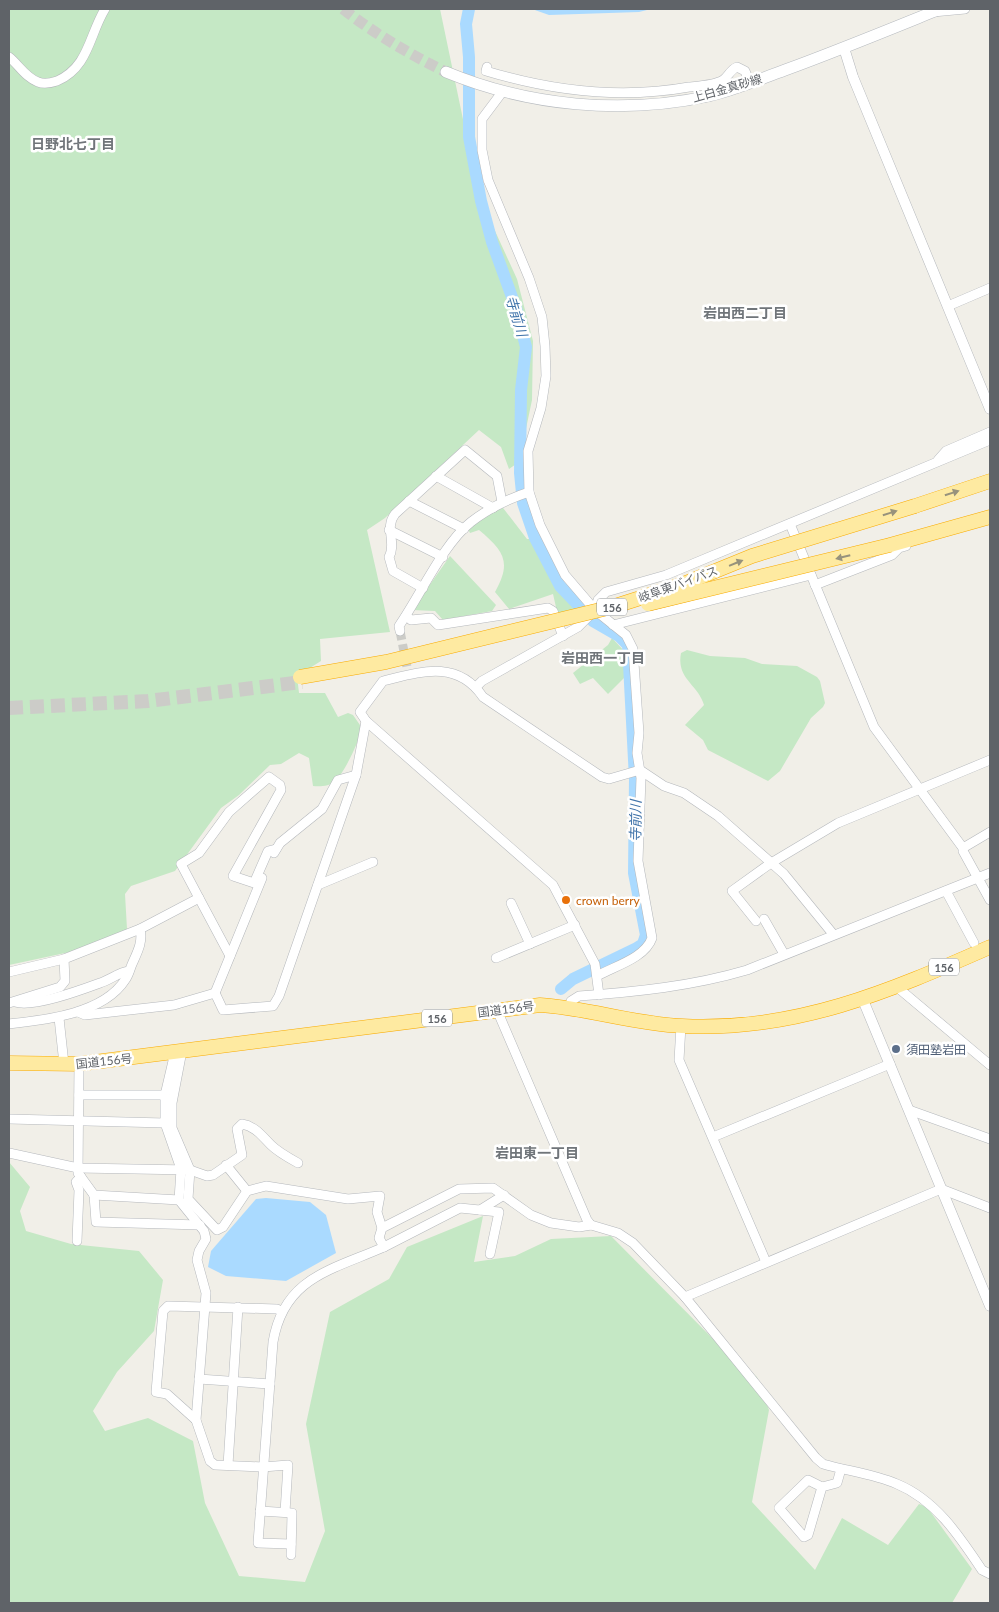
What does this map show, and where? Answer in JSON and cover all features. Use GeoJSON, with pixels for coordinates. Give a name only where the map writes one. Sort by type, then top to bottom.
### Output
{"type":"FeatureCollection","features":[{"type":"Feature","properties":{"kind":"highway","name":"岐阜東バイパス"},"geometry":{"type":"LineString","coordinates":[[990,481],[770,550],[681,585],[612,607],[386,662],[301,680],[376,670],[891,550],[990,517]]}},
{"type":"Feature","properties":{"kind":"highway","name":"国道156号"},"geometry":{"type":"LineString","coordinates":[[9,1063],[80,1064],[540,1005],[570,1007],[635,1020],[681,1026],[740,1026],[815,1013],[863,1000],[990,947]]}},
{"type":"Feature","properties":{"kind":"main road","name":"上白金真砂線"},"geometry":{"type":"LineString","coordinates":[[450,73],[527,97],[578,105],[618,105],[677,101],[711,95],[750,83],[844,48],[936,10]]}},
{"type":"Feature","properties":{"kind":"street"},"geometry":{"type":"LineString","coordinates":[[9,57],[25,74],[39,83],[52,82],[65,77],[75,69],[87,52],[105,9]]}},
{"type":"Feature","properties":{"kind":"street"},"geometry":{"type":"LineString","coordinates":[[936,10],[965,9]]}},
{"type":"Feature","properties":{"kind":"street"},"geometry":{"type":"LineString","coordinates":[[844,48],[853,78],[990,409]]}},
{"type":"Feature","properties":{"kind":"street"},"geometry":{"type":"LineString","coordinates":[[487,67],[486,71],[507,82],[611,96],[695,86],[723,80],[736,67],[745,72],[750,83]]}},
{"type":"Feature","properties":{"kind":"street"},"geometry":{"type":"LineString","coordinates":[[500,95],[482,119],[482,150],[488,180],[526,270],[542,317],[545,346],[546,376],[542,400],[528,450],[524,494],[549,547],[566,575],[595,610],[631,640],[633,648],[638,861],[652,938],[649,946],[642,953],[597,976]]}},
{"type":"Feature","properties":{"kind":"street"},"geometry":{"type":"LineString","coordinates":[[948,306],[990,288]]}},
{"type":"Feature","properties":{"kind":"street"},"geometry":{"type":"LineString","coordinates":[[936,462],[946,451],[990,432]]}},
{"type":"Feature","properties":{"kind":"street"},"geometry":{"type":"LineString","coordinates":[[476,687],[482,681],[578,627],[595,610],[598,600],[606,592],[666,575],[990,440]]}},
{"type":"Feature","properties":{"kind":"street"},"geometry":{"type":"LineString","coordinates":[[936,462],[952,462],[990,446]]}},
{"type":"Feature","properties":{"kind":"street"},"geometry":{"type":"LineString","coordinates":[[423,588],[394,570],[389,557],[392,552],[391,519],[465,450],[497,476],[502,502]]}},
{"type":"Feature","properties":{"kind":"street"},"geometry":{"type":"LineString","coordinates":[[436,476],[493,508]]}},
{"type":"Feature","properties":{"kind":"street"},"geometry":{"type":"LineString","coordinates":[[400,632],[399,626],[455,538],[464,529],[502,502],[524,494]]}},
{"type":"Feature","properties":{"kind":"street"},"geometry":{"type":"LineString","coordinates":[[409,501],[464,529]]}},
{"type":"Feature","properties":{"kind":"street"},"geometry":{"type":"LineString","coordinates":[[790,524],[874,727],[962,848],[990,832]]}},
{"type":"Feature","properties":{"kind":"street"},"geometry":{"type":"LineString","coordinates":[[390,530],[442,557]]}},
{"type":"Feature","properties":{"kind":"street"},"geometry":{"type":"LineString","coordinates":[[815,585],[891,550]]}},
{"type":"Feature","properties":{"kind":"street"},"geometry":{"type":"LineString","coordinates":[[613,625],[811,575]]}},
{"type":"Feature","properties":{"kind":"street"},"geometry":{"type":"LineString","coordinates":[[406,616],[411,620],[430,618],[438,625],[548,608],[553,611],[563,636]]}},
{"type":"Feature","properties":{"kind":"street"},"geometry":{"type":"LineString","coordinates":[[599,995],[595,964],[552,885],[366,721],[360,712],[382,681],[408,671],[440,670],[470,682],[476,687],[482,697],[602,778],[609,779],[636,771],[664,786],[684,793],[718,816],[784,874],[833,934]]}},
{"type":"Feature","properties":{"kind":"street"},"geometry":{"type":"LineString","coordinates":[[356,775],[338,780],[322,809],[280,843],[276,849],[215,993],[223,1010],[273,1006],[279,996],[356,775],[366,721]]}},
{"type":"Feature","properties":{"kind":"street"},"geometry":{"type":"LineString","coordinates":[[784,954],[760,920],[732,891],[771,863],[838,824],[990,760]]}},
{"type":"Feature","properties":{"kind":"street"},"geometry":{"type":"LineString","coordinates":[[230,956],[181,864],[199,853],[229,812],[269,777],[280,785],[281,790],[233,876],[254,883],[268,851],[276,849]]}},
{"type":"Feature","properties":{"kind":"street"},"geometry":{"type":"LineString","coordinates":[[963,851],[990,900]]}},
{"type":"Feature","properties":{"kind":"street"},"geometry":{"type":"LineString","coordinates":[[318,885],[373,862]]}},
{"type":"Feature","properties":{"kind":"street"},"geometry":{"type":"LineString","coordinates":[[570,1007],[571,1001],[579,996],[710,981],[748,970],[833,934],[990,873]]}},
{"type":"Feature","properties":{"kind":"street"},"geometry":{"type":"LineString","coordinates":[[946,891],[974,943]]}},
{"type":"Feature","properties":{"kind":"street"},"geometry":{"type":"LineString","coordinates":[[9,972],[64,959],[140,929],[199,898]]}},
{"type":"Feature","properties":{"kind":"street"},"geometry":{"type":"LineString","coordinates":[[511,903],[530,944]]}},
{"type":"Feature","properties":{"kind":"street"},"geometry":{"type":"LineString","coordinates":[[496,958],[575,925]]}},
{"type":"Feature","properties":{"kind":"street"},"geometry":{"type":"LineString","coordinates":[[9,1024],[59,1018],[78,1012],[114,994],[126,979],[142,939],[140,929]]}},
{"type":"Feature","properties":{"kind":"street"},"geometry":{"type":"LineString","coordinates":[[12,1002],[60,987],[65,981],[64,959]]}},
{"type":"Feature","properties":{"kind":"street"},"geometry":{"type":"LineString","coordinates":[[12,1002],[22,1004],[35,1002],[101,983],[129,971]]}},
{"type":"Feature","properties":{"kind":"street"},"geometry":{"type":"LineString","coordinates":[[898,987],[990,1065]]}},
{"type":"Feature","properties":{"kind":"street"},"geometry":{"type":"LineString","coordinates":[[78,1012],[85,1015],[174,1005],[215,993]]}},
{"type":"Feature","properties":{"kind":"street"},"geometry":{"type":"LineString","coordinates":[[863,1000],[990,1304]]}},
{"type":"Feature","properties":{"kind":"street"},"geometry":{"type":"LineString","coordinates":[[497,1010],[587,1220],[591,1225]]}},
{"type":"Feature","properties":{"kind":"street"},"geometry":{"type":"LineString","coordinates":[[59,1018],[64,1064]]}},
{"type":"Feature","properties":{"kind":"street"},"geometry":{"type":"LineString","coordinates":[[681,1026],[679,1060],[766,1262]]}},
{"type":"Feature","properties":{"kind":"street"},"geometry":{"type":"LineString","coordinates":[[177,1052],[165,1095],[165,1123],[185,1170],[179,1200]]}},
{"type":"Feature","properties":{"kind":"street"},"geometry":{"type":"LineString","coordinates":[[177,1052],[172,1103],[172,1128],[185,1170],[188,1199],[217,1230],[222,1226],[247,1191],[266,1186],[348,1199],[380,1196],[377,1212],[382,1228],[379,1238],[384,1247]]}},
{"type":"Feature","properties":{"kind":"street"},"geometry":{"type":"LineString","coordinates":[[80,1064],[78,1168],[81,1177],[94,1195],[96,1222],[200,1225]]}},
{"type":"Feature","properties":{"kind":"street"},"geometry":{"type":"LineString","coordinates":[[713,1137],[890,1064]]}},
{"type":"Feature","properties":{"kind":"street"},"geometry":{"type":"LineString","coordinates":[[79,1094],[165,1095]]}},
{"type":"Feature","properties":{"kind":"street"},"geometry":{"type":"LineString","coordinates":[[909,1110],[990,1139]]}},
{"type":"Feature","properties":{"kind":"street"},"geometry":{"type":"LineString","coordinates":[[9,1119],[165,1123]]}},
{"type":"Feature","properties":{"kind":"street"},"geometry":{"type":"LineString","coordinates":[[9,1153],[78,1168],[185,1170],[207,1176],[213,1175],[242,1155],[237,1130],[242,1124],[255,1130],[272,1146],[298,1163]]}},
{"type":"Feature","properties":{"kind":"street"},"geometry":{"type":"LineString","coordinates":[[226,1165],[247,1191]]}},
{"type":"Feature","properties":{"kind":"street"},"geometry":{"type":"LineString","coordinates":[[76,1242],[79,1190],[76,1182],[81,1177]]}},
{"type":"Feature","properties":{"kind":"street"},"geometry":{"type":"LineString","coordinates":[[382,1228],[459,1189],[493,1188],[530,1215],[551,1223],[579,1227],[591,1225],[618,1233],[633,1243],[685,1297],[816,1458],[823,1464],[841,1470],[896,1483],[923,1497],[949,1524],[982,1570],[990,1574]]}},
{"type":"Feature","properties":{"kind":"street"},"geometry":{"type":"LineString","coordinates":[[685,1297],[941,1189],[990,1208]]}},
{"type":"Feature","properties":{"kind":"street"},"geometry":{"type":"LineString","coordinates":[[94,1195],[179,1200],[200,1225],[206,1239],[199,1251],[197,1260],[206,1293],[196,1420],[210,1461],[215,1465],[263,1467],[288,1464],[285,1512]]}},
{"type":"Feature","properties":{"kind":"street"},"geometry":{"type":"LineString","coordinates":[[480,1210],[504,1195]]}},
{"type":"Feature","properties":{"kind":"street"},"geometry":{"type":"LineString","coordinates":[[291,1544],[258,1543],[275,1330],[281,1311],[290,1298],[304,1285],[344,1261],[384,1247],[460,1208],[499,1212],[490,1254]]}},
{"type":"Feature","properties":{"kind":"street"},"geometry":{"type":"LineString","coordinates":[[196,1420],[166,1394],[156,1392],[163,1311],[168,1306],[204,1306],[277,1309],[281,1311]]}},
{"type":"Feature","properties":{"kind":"street"},"geometry":{"type":"LineString","coordinates":[[228,1465],[238,1307]]}},
{"type":"Feature","properties":{"kind":"street"},"geometry":{"type":"LineString","coordinates":[[199,1379],[270,1384]]}},
{"type":"Feature","properties":{"kind":"street"},"geometry":{"type":"LineString","coordinates":[[822,1487],[808,1536],[804,1537],[779,1508],[808,1480],[822,1487],[837,1483],[841,1470]]}},
{"type":"Feature","properties":{"kind":"street"},"geometry":{"type":"LineString","coordinates":[[260,1511],[292,1513],[291,1555]]}},
{"type":"Feature","properties":{"kind":"green space"},"geometry":{"type":"Polygon","coordinates":[[[9,9],[440,9],[479,196],[517,279],[533,341],[532,400],[519,462],[509,469],[501,447],[479,430],[385,518],[367,530],[390,632],[320,639],[321,661],[297,676],[299,693],[325,693],[338,717],[348,713],[353,715],[362,728],[351,756],[339,777],[328,785],[313,786],[309,758],[299,753],[281,764],[270,765],[239,795],[221,808],[175,871],[131,886],[125,894],[127,929],[122,938],[112,943],[9,965],[9,9]]]}},
{"type":"Feature","properties":{"kind":"green space"},"geometry":{"type":"Polygon","coordinates":[[[500,504],[527,539],[533,539],[559,589],[580,611],[558,616],[553,594],[509,609],[495,592],[503,573],[504,565],[500,551],[479,530],[470,533],[468,529],[500,504]]]}},
{"type":"Feature","properties":{"kind":"green space"},"geometry":{"type":"Polygon","coordinates":[[[450,556],[496,605],[492,611],[443,620],[435,611],[412,610],[450,556]]]}},
{"type":"Feature","properties":{"kind":"green space"},"geometry":{"type":"Polygon","coordinates":[[[612,638],[625,652],[628,674],[608,694],[593,678],[580,684],[573,673],[608,645],[612,638]]]}},
{"type":"Feature","properties":{"kind":"green space"},"geometry":{"type":"Polygon","coordinates":[[[687,650],[710,656],[745,658],[762,664],[797,666],[817,677],[820,681],[825,703],[823,707],[811,718],[780,771],[768,781],[708,750],[703,740],[685,725],[704,705],[682,669],[680,662],[681,653],[687,650]]]}},
{"type":"Feature","properties":{"kind":"green space"},"geometry":{"type":"Polygon","coordinates":[[[9,1162],[30,1187],[20,1211],[26,1231],[71,1244],[139,1251],[163,1280],[154,1331],[117,1372],[93,1411],[105,1431],[148,1418],[193,1441],[205,1503],[239,1576],[305,1582],[325,1531],[306,1424],[330,1312],[389,1279],[407,1247],[483,1216],[474,1262],[515,1256],[551,1239],[611,1236],[720,1346],[757,1377],[769,1410],[752,1502],[815,1570],[842,1518],[888,1545],[919,1504],[927,1507],[972,1569],[952,1603],[9,1603],[9,1162]]]}},
{"type":"Feature","properties":{"kind":"water"},"geometry":{"type":"Polygon","coordinates":[[[532,9],[651,9],[639,12],[549,15],[532,9]]]}},
{"type":"Feature","properties":{"kind":"water"},"geometry":{"type":"Polygon","coordinates":[[[266,1198],[310,1202],[326,1215],[336,1253],[286,1281],[226,1276],[208,1267],[211,1251],[256,1199],[266,1198]]]}},
{"type":"Feature","properties":{"kind":"waterway","name":"寺前川"},"geometry":{"type":"LineString","coordinates":[[469,9],[466,24],[469,57],[469,137],[481,201],[492,242],[516,308],[526,347],[521,390],[520,473],[523,503],[535,538],[560,586],[584,611]]}},
{"type":"Feature","properties":{"kind":"waterway","name":"寺前川"},"geometry":{"type":"LineString","coordinates":[[561,989],[573,979],[643,944],[646,935],[634,873],[635,779],[628,645],[619,636],[593,621]]}},
{"type":"Feature","properties":{"kind":"tunnel"},"geometry":{"type":"LineString","coordinates":[[343,9],[393,43],[446,72]]}},
{"type":"Feature","properties":{"kind":"tunnel"},"geometry":{"type":"LineString","coordinates":[[400,631],[407,667]]}},
{"type":"Feature","properties":{"kind":"tunnel"},"geometry":{"type":"LineString","coordinates":[[9,708],[148,701],[302,682]]}},
{"type":"Feature","properties":{"kind":"place","name":"crown berry"},"geometry":{"type":"Point","coordinates":[566,900]}},
{"type":"Feature","properties":{"kind":"place","name":"須田塾岩田"},"geometry":{"type":"Point","coordinates":[896,1049]}},
{"type":"Feature","properties":{"kind":"district","name":"日野北七丁目"},"geometry":{"type":"Point","coordinates":[73,143]}},
{"type":"Feature","properties":{"kind":"district","name":"岩田西二丁目"},"geometry":{"type":"Point","coordinates":[745,312]}},
{"type":"Feature","properties":{"kind":"district","name":"岩田西一丁目"},"geometry":{"type":"Point","coordinates":[603,657]}},
{"type":"Feature","properties":{"kind":"district","name":"岩田東一丁目"},"geometry":{"type":"Point","coordinates":[537,1152]}}]}
